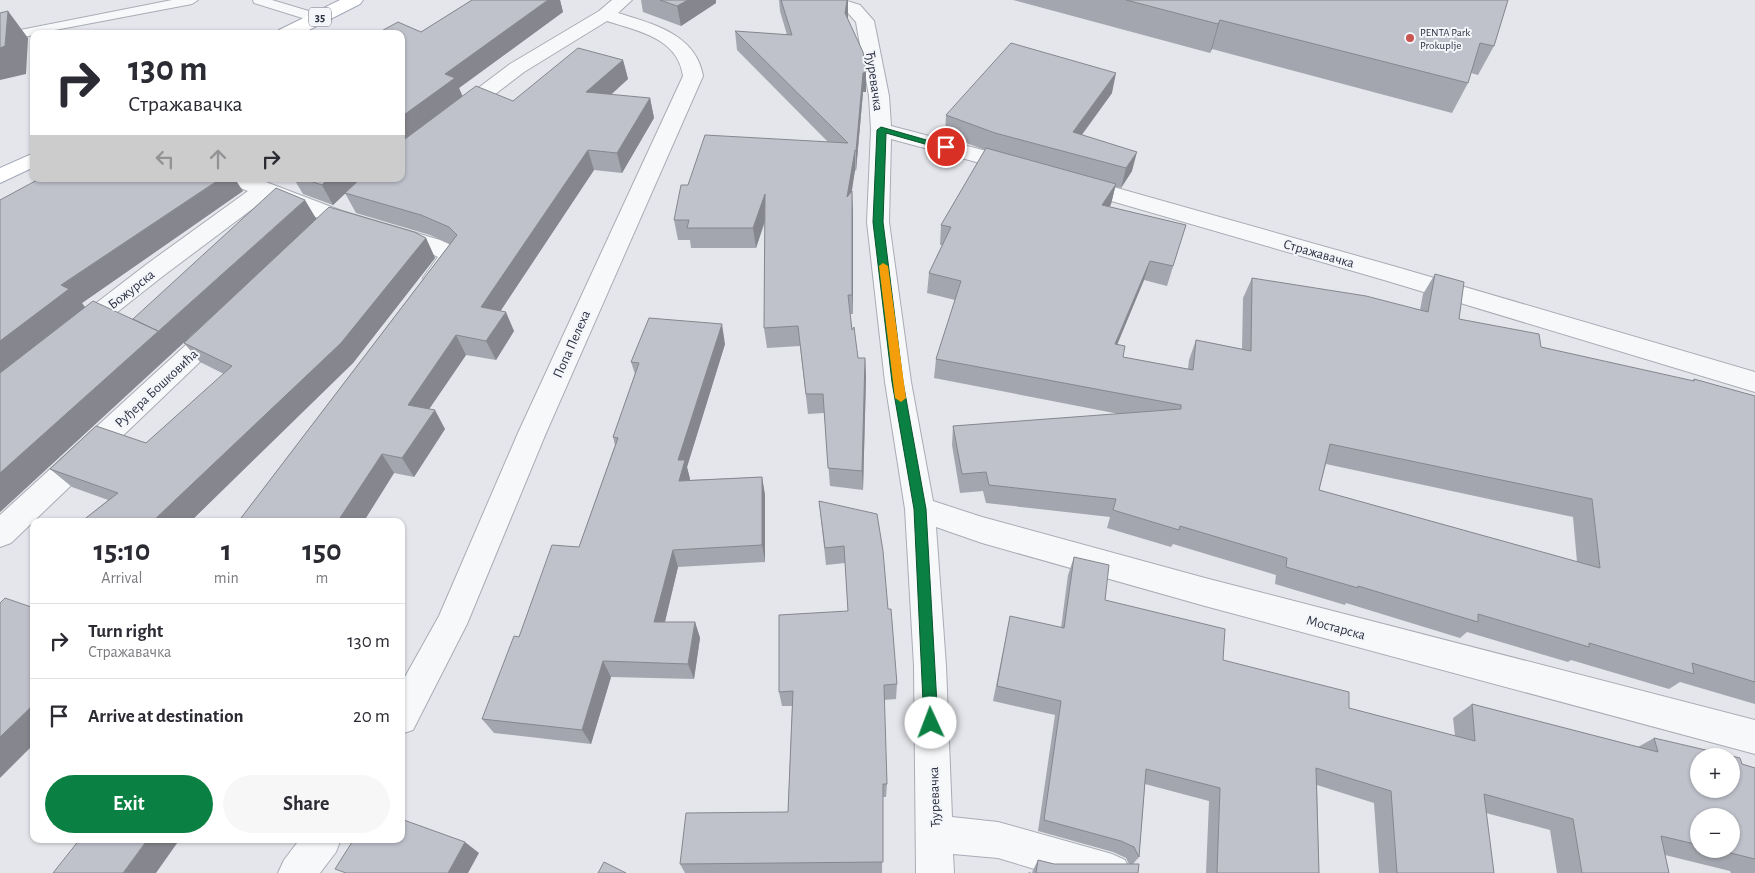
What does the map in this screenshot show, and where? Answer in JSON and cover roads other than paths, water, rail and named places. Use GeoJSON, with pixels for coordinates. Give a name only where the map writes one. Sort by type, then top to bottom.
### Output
{"type":"FeatureCollection","features":[{"type":"Feature","properties":{"kind":"main road","name":"35"},"geometry":{"type":"LineString","coordinates":[[294,30],[354,0]]}},
{"type":"Feature","properties":{"kind":"main road"},"geometry":{"type":"LineString","coordinates":[[0,176],[30,161]]}},
{"type":"Feature","properties":{"kind":"street","name":"Ђуревачка"},"geometry":{"type":"LineString","coordinates":[[826,0],[854,9],[865,20],[874,62],[881,130],[878,222],[898,382],[920,509],[930,666],[935,873]]}},
{"type":"Feature","properties":{"kind":"street"},"geometry":{"type":"LineString","coordinates":[[405,153],[517,68],[614,7]]}},
{"type":"Feature","properties":{"kind":"street","name":"Попа Пелеха"},"geometry":{"type":"LineString","coordinates":[[405,710],[451,624],[532,433],[693,76],[692,65],[679,46],[651,31],[614,7]]}},
{"type":"Feature","properties":{"kind":"street","name":"Стражавачка"},"geometry":{"type":"LineString","coordinates":[[881,130],[1045,174],[1401,276],[1755,382]]}},
{"type":"Feature","properties":{"kind":"street"},"geometry":{"type":"LineString","coordinates":[[245,182],[334,216],[432,245],[452,255],[440,273],[419,297]]}},
{"type":"Feature","properties":{"kind":"street","name":"Божурска"},"geometry":{"type":"LineString","coordinates":[[62,343],[155,270],[264,190]]}},
{"type":"Feature","properties":{"kind":"street"},"geometry":{"type":"LineString","coordinates":[[314,237],[355,198]]}},
{"type":"Feature","properties":{"kind":"street","name":"Руђера Бошковића"},"geometry":{"type":"LineString","coordinates":[[0,534],[236,312]]}},
{"type":"Feature","properties":{"kind":"street","name":"Мостарска"},"geometry":{"type":"LineString","coordinates":[[920,509],[982,530],[1224,597],[1755,737]]}},
{"type":"Feature","properties":{"kind":"street"},"geometry":{"type":"LineString","coordinates":[[935,834],[998,840],[1112,873]]}},
{"type":"Feature","properties":{"kind":"street"},"geometry":{"type":"LineString","coordinates":[[297,873],[320,843]]}},
{"type":"Feature","properties":{"kind":"lane"},"geometry":{"type":"LineString","coordinates":[[40,30],[192,0]]}},
{"type":"Feature","properties":{"kind":"lane"},"geometry":{"type":"LineString","coordinates":[[260,0],[317,18]]}},
{"type":"Feature","properties":{"kind":"lane"},"geometry":{"type":"LineString","coordinates":[[0,38],[30,32]]}},
{"type":"Feature","properties":{"kind":"place","name":"PENTA Park Prokuplje"},"geometry":{"type":"Point","coordinates":[1410,38]}}]}
